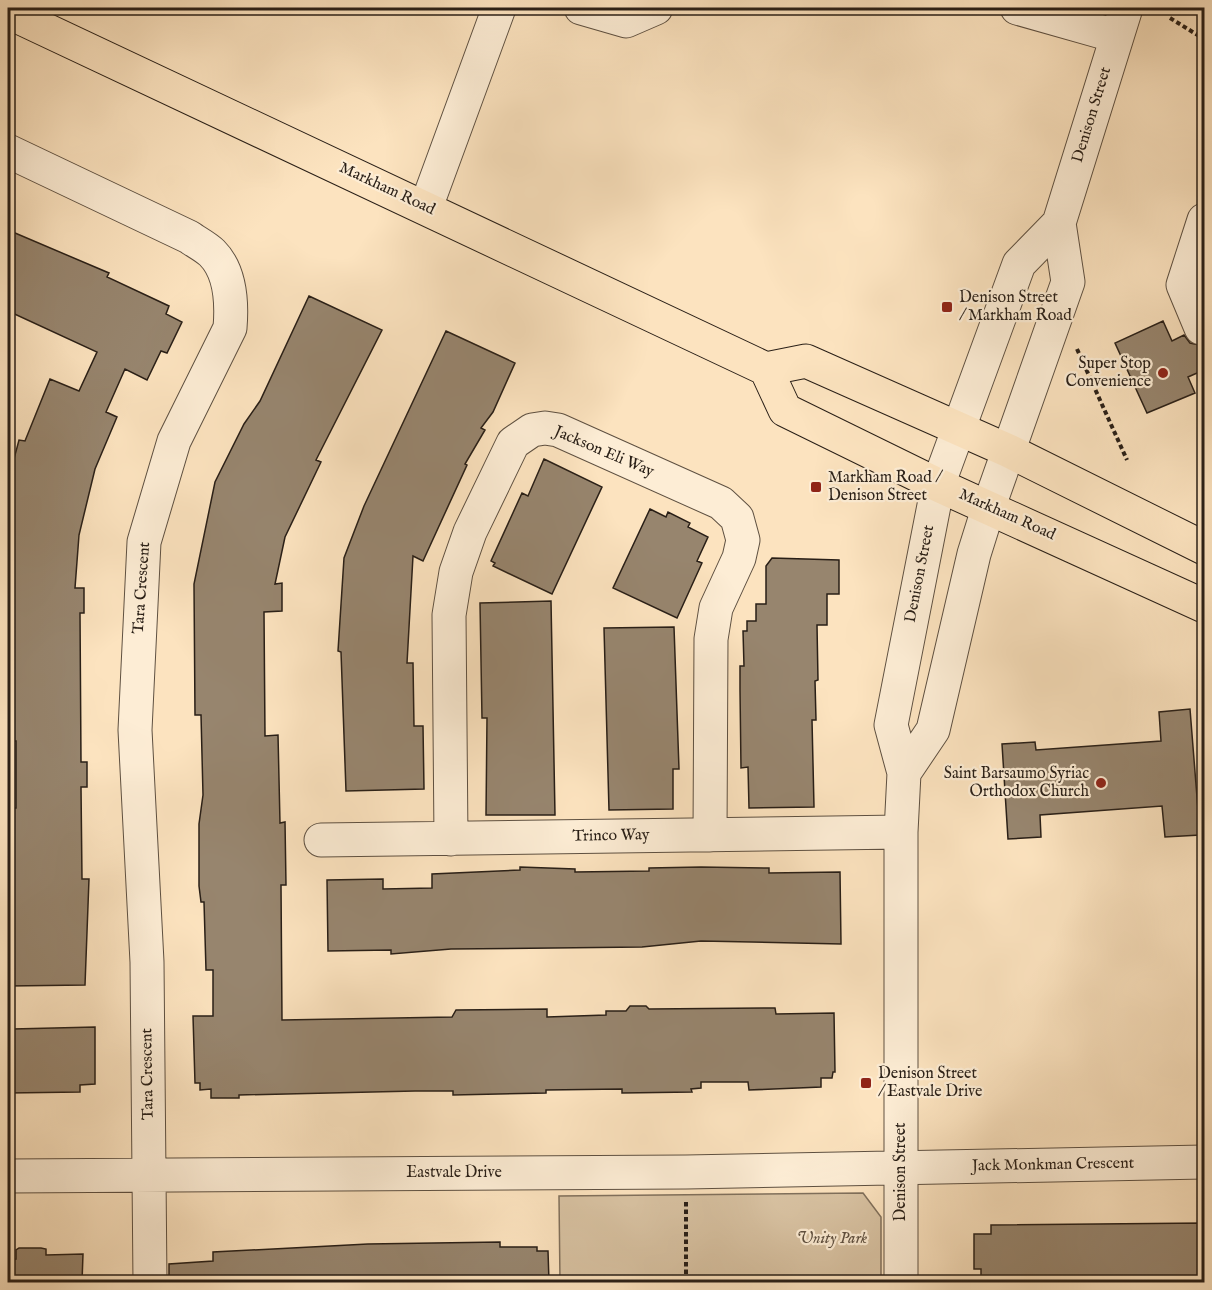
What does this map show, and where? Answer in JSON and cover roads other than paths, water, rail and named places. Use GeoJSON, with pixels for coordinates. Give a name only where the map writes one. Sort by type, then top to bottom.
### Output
{"type":"FeatureCollection","features":[{"type":"Feature","properties":{"kind":"main road","name":"Markham Road"},"geometry":{"type":"LineString","coordinates":[[8,12],[766,369],[785,410],[938,485],[989,506],[1204,606]]}},
{"type":"Feature","properties":{"kind":"main road"},"geometry":{"type":"LineString","coordinates":[[766,369],[806,361],[1009,451],[1204,548]]}},
{"type":"Feature","properties":{"kind":"street"},"geometry":{"type":"LineString","coordinates":[[426,207],[499,8]]}},
{"type":"Feature","properties":{"kind":"street"},"geometry":{"type":"LineString","coordinates":[[581,8],[626,21],[656,8]]}},
{"type":"Feature","properties":{"kind":"street"},"geometry":{"type":"LineString","coordinates":[[1017,8],[1121,22]]}},
{"type":"Feature","properties":{"kind":"street","name":"Denison Street"},"geometry":{"type":"LineString","coordinates":[[904,773],[933,730],[974,554],[1068,282],[1059,223],[1121,22]]}},
{"type":"Feature","properties":{"kind":"street","name":"Tara Crescent"},"geometry":{"type":"LineString","coordinates":[[8,150],[189,237],[212,253],[226,275],[232,309],[230,328],[174,441],[144,542],[135,730],[147,962],[150,1282]]}},
{"type":"Feature","properties":{"kind":"street"},"geometry":{"type":"LineString","coordinates":[[1201,320],[1183,285],[1204,220]]}},
{"type":"Feature","properties":{"kind":"street","name":"Denison Street"},"geometry":{"type":"LineString","coordinates":[[901,1282],[901,832],[904,773],[891,725],[938,485],[1019,264],[1059,223]]}},
{"type":"Feature","properties":{"kind":"street","name":"Jackson Eli Way"},"geometry":{"type":"LineString","coordinates":[[451,839],[449,615],[456,572],[470,532],[511,446],[529,431],[545,428],[558,430],[721,502],[732,512],[740,525],[741,551],[721,594],[711,639],[710,835]]}},
{"type":"Feature","properties":{"kind":"street","name":"Trinco Way"},"geometry":{"type":"LineString","coordinates":[[321,840],[901,832]]}},
{"type":"Feature","properties":{"kind":"street","name":"Jack Monkman Crescent"},"geometry":{"type":"LineString","coordinates":[[901,1169],[1204,1162]]}},
{"type":"Feature","properties":{"kind":"street","name":"Eastvale Drive"},"geometry":{"type":"LineString","coordinates":[[8,1176],[901,1169]]}},
{"type":"Feature","properties":{"kind":"place","name":"Denison Street / Markham Road"},"geometry":{"type":"Point","coordinates":[947,307]}},
{"type":"Feature","properties":{"kind":"place","name":"Super Stop Convenience"},"geometry":{"type":"Point","coordinates":[1163,373]}},
{"type":"Feature","properties":{"kind":"place","name":"Markham Road / Denison Street"},"geometry":{"type":"Point","coordinates":[816,487]}},
{"type":"Feature","properties":{"kind":"place","name":"Saint Barsaumo Syriac Orthodox Church"},"geometry":{"type":"Point","coordinates":[1101,783]}},
{"type":"Feature","properties":{"kind":"place","name":"Denison Street / Eastvale Drive"},"geometry":{"type":"Point","coordinates":[866,1083]}},
{"type":"Feature","properties":{"kind":"park label","name":"Unity Park"},"geometry":{"type":"Point","coordinates":[832,1239]}}]}
